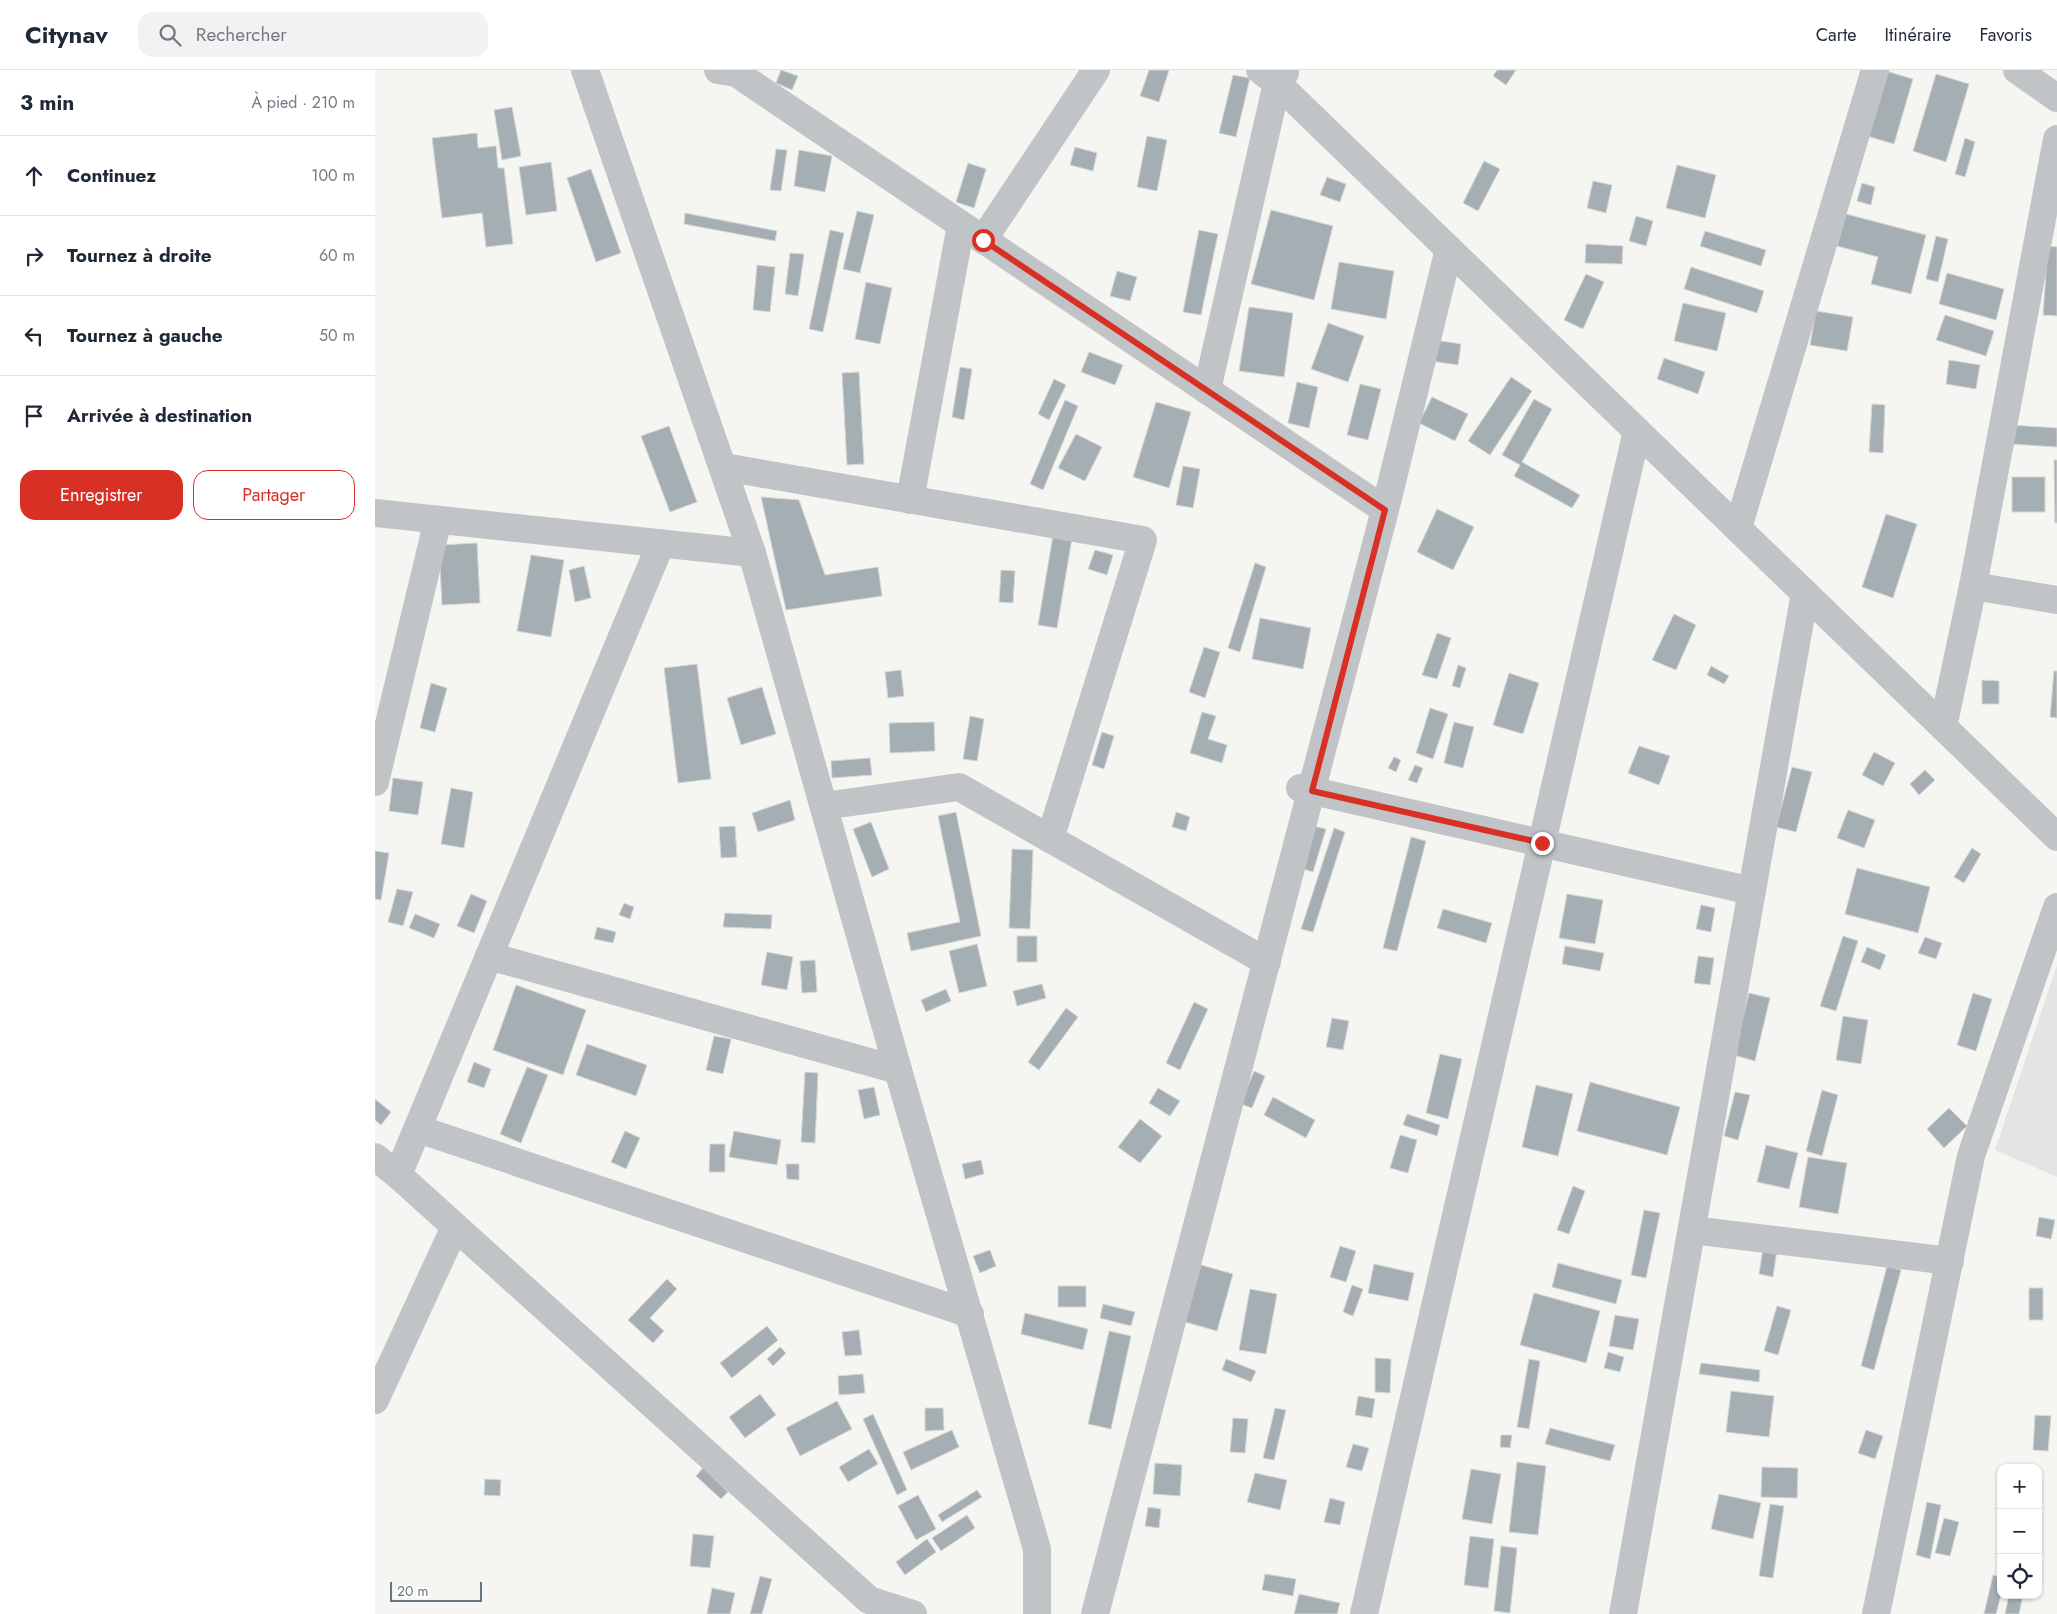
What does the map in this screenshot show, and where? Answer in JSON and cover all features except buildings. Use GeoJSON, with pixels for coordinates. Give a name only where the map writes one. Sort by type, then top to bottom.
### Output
{"type":"FeatureCollection","features":[{"type":"Feature","properties":{"kind":"street"},"geometry":{"type":"LineString","coordinates":[[585,70],[752,553],[898,1070],[1037,1549],[1039,1598],[1037,1614]]}},
{"type":"Feature","properties":{"kind":"street"},"geometry":{"type":"LineString","coordinates":[[983,240],[1097,70]]}},
{"type":"Feature","properties":{"kind":"street"},"geometry":{"type":"LineString","coordinates":[[1738,528],[1875,70]]}},
{"type":"Feature","properties":{"kind":"street"},"geometry":{"type":"LineString","coordinates":[[2017,70],[2057,98]]}},
{"type":"Feature","properties":{"kind":"street"},"geometry":{"type":"LineString","coordinates":[[730,71],[1385,510]]}},
{"type":"Feature","properties":{"kind":"street"},"geometry":{"type":"LineString","coordinates":[[1207,390],[1275,74]]}},
{"type":"Feature","properties":{"kind":"street"},"geometry":{"type":"LineString","coordinates":[[1275,74],[1449,249],[2057,836]]}},
{"type":"Feature","properties":{"kind":"street"},"geometry":{"type":"LineString","coordinates":[[1943,727],[1973,586],[2057,139]]}},
{"type":"Feature","properties":{"kind":"street"},"geometry":{"type":"LineString","coordinates":[[910,500],[961,225]]}},
{"type":"Feature","properties":{"kind":"street"},"geometry":{"type":"LineString","coordinates":[[1095,1614],[1267,962],[1306,789],[1385,510],[1449,249]]}},
{"type":"Feature","properties":{"kind":"street"},"geometry":{"type":"LineString","coordinates":[[1364,1614],[1637,432]]}},
{"type":"Feature","properties":{"kind":"street"},"geometry":{"type":"LineString","coordinates":[[723,467],[1143,540],[1050,839]]}},
{"type":"Feature","properties":{"kind":"street"},"geometry":{"type":"LineString","coordinates":[[375,513],[752,553]]}},
{"type":"Feature","properties":{"kind":"street"},"geometry":{"type":"LineString","coordinates":[[375,782],[438,520]]}},
{"type":"Feature","properties":{"kind":"street"},"geometry":{"type":"LineString","coordinates":[[398,1176],[661,543]]}},
{"type":"Feature","properties":{"kind":"street"},"geometry":{"type":"LineString","coordinates":[[1973,586],[2057,600]]}},
{"type":"Feature","properties":{"kind":"street"},"geometry":{"type":"LineString","coordinates":[[1623,1614],[1805,593]]}},
{"type":"Feature","properties":{"kind":"street"},"geometry":{"type":"LineString","coordinates":[[824,806],[959,787],[1267,962]]}},
{"type":"Feature","properties":{"kind":"street"},"geometry":{"type":"LineString","coordinates":[[1306,789],[1752,892]]}},
{"type":"Feature","properties":{"kind":"street"},"geometry":{"type":"LineString","coordinates":[[1876,1614],[1971,1156],[2057,907]]}},
{"type":"Feature","properties":{"kind":"street"},"geometry":{"type":"LineString","coordinates":[[489,956],[898,1070]]}},
{"type":"Feature","properties":{"kind":"street"},"geometry":{"type":"LineString","coordinates":[[418,1129],[970,1314]]}},
{"type":"Feature","properties":{"kind":"street"},"geometry":{"type":"LineString","coordinates":[[375,1157],[869,1600],[913,1614]]}},
{"type":"Feature","properties":{"kind":"street"},"geometry":{"type":"LineString","coordinates":[[375,1400],[455,1227]]}},
{"type":"Feature","properties":{"kind":"street"},"geometry":{"type":"LineString","coordinates":[[1692,1230],[1949,1261]]}},
{"type":"Feature","properties":{"kind":"shaded area"},"geometry":{"type":"Polygon","coordinates":[[[2057,965],[2057,1177],[1995,1150],[2057,965]]]}},
{"type":"Feature","properties":{"kind":"route"},"geometry":{"type":"LineString","coordinates":[[983,240],[1385,510],[1312,791],[1542,843]]}}]}
